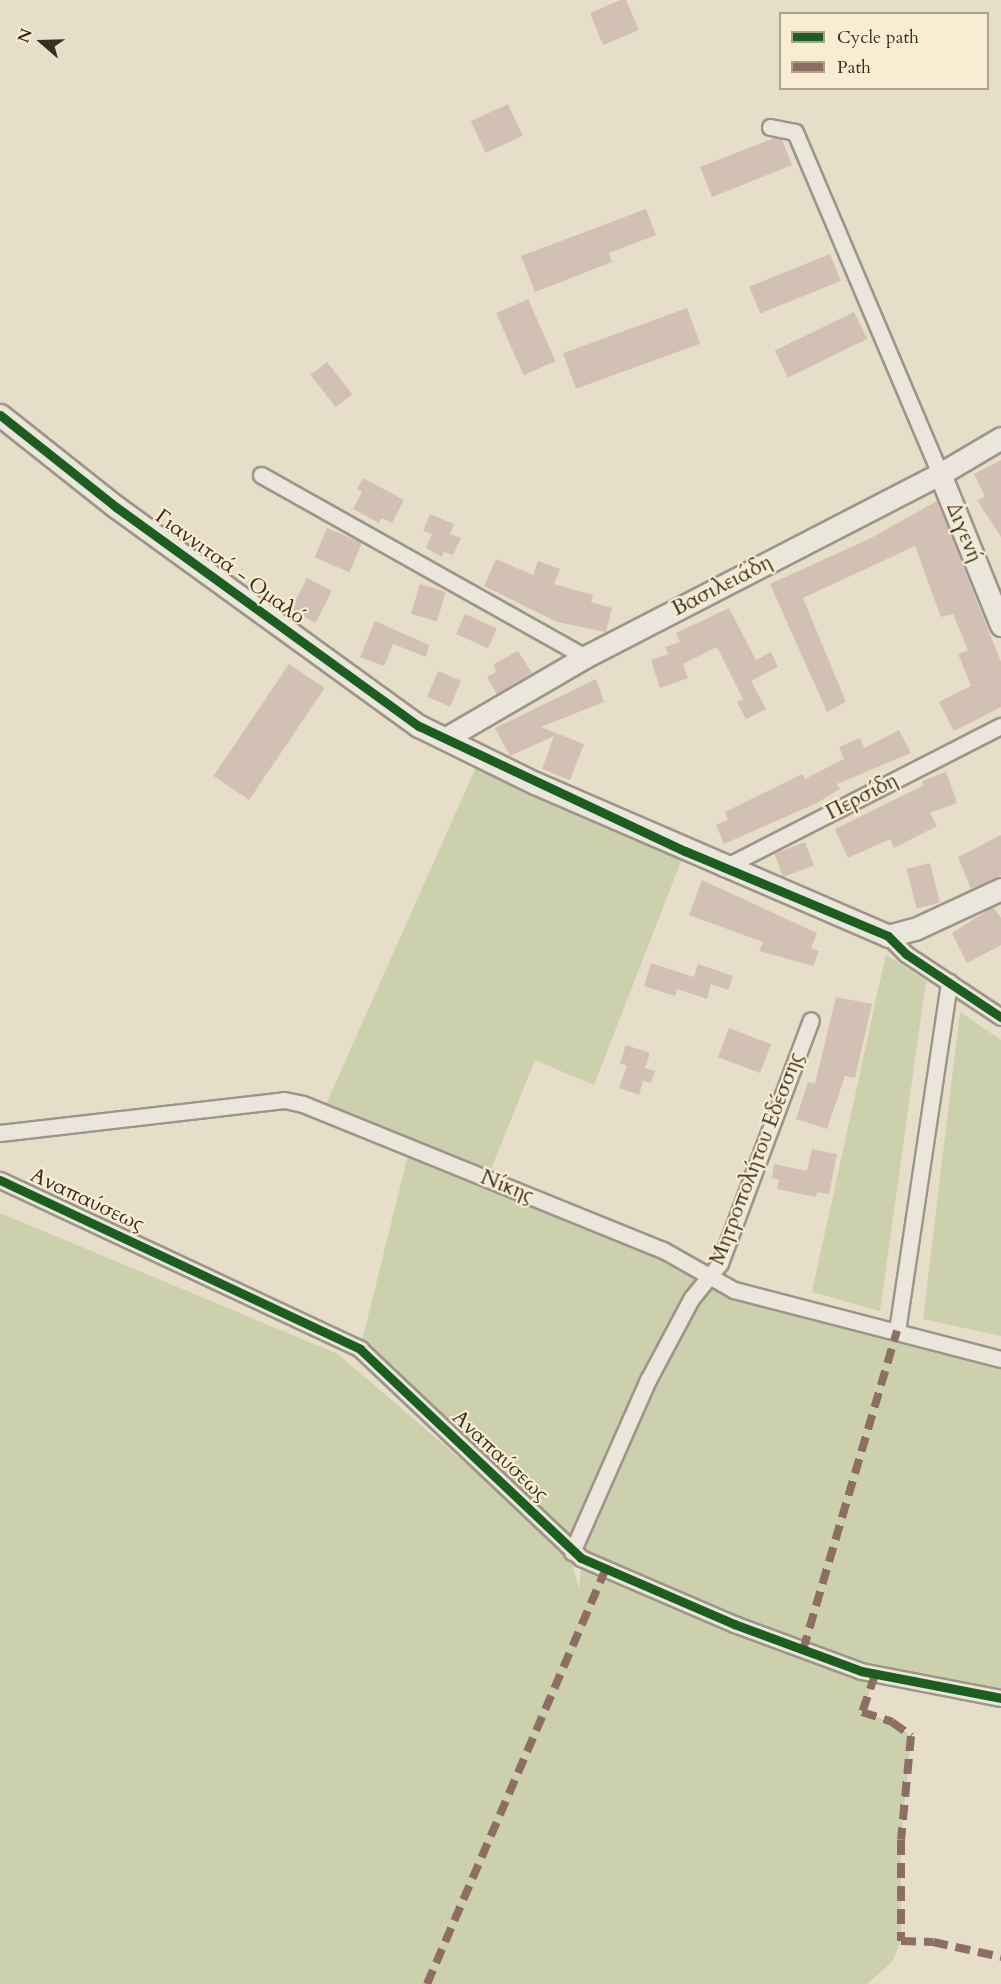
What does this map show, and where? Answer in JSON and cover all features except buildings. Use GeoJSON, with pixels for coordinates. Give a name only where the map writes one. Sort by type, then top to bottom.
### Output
{"type":"FeatureCollection","features":[{"type":"Feature","properties":{"kind":"street"},"geometry":{"type":"LineString","coordinates":[[770,127],[795,132],[940,474]]}},
{"type":"Feature","properties":{"kind":"street","name":"Γιαννιτσά - Ομαλό"},"geometry":{"type":"LineString","coordinates":[[0,415],[116,507],[386,703],[446,738],[723,868],[888,936]]}},
{"type":"Feature","properties":{"kind":"street","name":"Βασιλειάδη"},"geometry":{"type":"LineString","coordinates":[[446,738],[585,657],[940,474],[1001,438]]}},
{"type":"Feature","properties":{"kind":"street","name":"Διγενή"},"geometry":{"type":"LineString","coordinates":[[940,474],[1001,625]]}},
{"type":"Feature","properties":{"kind":"street"},"geometry":{"type":"LineString","coordinates":[[261,475],[585,657]]}},
{"type":"Feature","properties":{"kind":"street","name":"Περσίδη"},"geometry":{"type":"LineString","coordinates":[[723,868],[1001,726]]}},
{"type":"Feature","properties":{"kind":"street"},"geometry":{"type":"LineString","coordinates":[[888,936],[915,929],[1001,889]]}},
{"type":"Feature","properties":{"kind":"street"},"geometry":{"type":"LineString","coordinates":[[888,936],[949,982],[1001,1017]]}},
{"type":"Feature","properties":{"kind":"street"},"geometry":{"type":"LineString","coordinates":[[897,1331],[949,982]]}},
{"type":"Feature","properties":{"kind":"street","name":"Μητροπολήτου Εδέσσης"},"geometry":{"type":"LineString","coordinates":[[572,1552],[648,1380],[691,1299],[720,1263],[811,1020]]}},
{"type":"Feature","properties":{"kind":"street","name":"Νίκης"},"geometry":{"type":"LineString","coordinates":[[0,1133],[284,1100],[377,1131],[663,1250],[710,1277],[755,1297],[1001,1359]]}},
{"type":"Feature","properties":{"kind":"street","name":"Αναπαύσεως"},"geometry":{"type":"LineString","coordinates":[[0,1180],[360,1349],[572,1552],[734,1624],[861,1671],[1001,1698]]}},
{"type":"Feature","properties":{"kind":"green space"},"geometry":{"type":"Polygon","coordinates":[[[481,756],[685,851],[594,1085],[535,1060],[487,1179],[605,1227],[723,1286],[1001,1359],[1001,1708],[873,1682],[862,1712],[892,1722],[911,1736],[901,1840],[901,1941],[892,1962],[867,1984],[0,1984],[0,1213],[338,1354],[569,1552],[579,1589],[582,1559],[360,1349],[408,1155],[323,1111],[481,756]]]}},
{"type":"Feature","properties":{"kind":"green space"},"geometry":{"type":"Polygon","coordinates":[[[886,954],[926,981],[880,1311],[812,1292],[886,954]]]}},
{"type":"Feature","properties":{"kind":"green space"},"geometry":{"type":"Polygon","coordinates":[[[960,1012],[1001,1040],[1001,1336],[923,1319],[960,1012]]]}},
{"type":"Feature","properties":{"kind":"marked path"},"geometry":{"type":"LineString","coordinates":[[803,1650],[897,1331]]}},
{"type":"Feature","properties":{"kind":"marked path"},"geometry":{"type":"LineString","coordinates":[[427,1984],[606,1569]]}},
{"type":"Feature","properties":{"kind":"marked path"},"geometry":{"type":"LineString","coordinates":[[875,1675],[862,1712],[892,1722],[911,1736],[901,1840],[901,1941],[933,1942],[1001,1957]]}},
{"type":"Feature","properties":{"kind":"cycle path"},"geometry":{"type":"LineString","coordinates":[[0,415],[116,507],[419,726],[685,851],[888,936],[906,954],[1001,1017]]}},
{"type":"Feature","properties":{"kind":"cycle path"},"geometry":{"type":"LineString","coordinates":[[0,1180],[360,1349],[581,1558],[734,1624],[861,1671],[1001,1698]]}}]}
